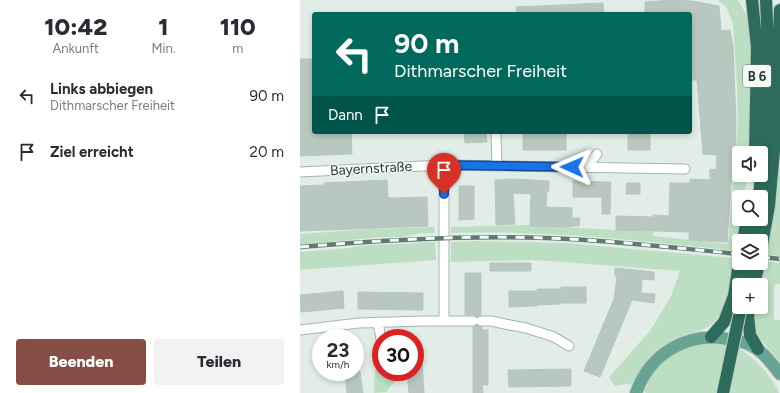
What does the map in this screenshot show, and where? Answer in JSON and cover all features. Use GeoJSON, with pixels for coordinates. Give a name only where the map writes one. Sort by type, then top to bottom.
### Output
{"type":"FeatureCollection","features":[{"type":"Feature","properties":{"kind":"highway","name":"B 6"},"geometry":{"type":"LineString","coordinates":[[744,0],[754,16]]}},
{"type":"Feature","properties":{"kind":"highway","name":"B 6"},"geometry":{"type":"LineString","coordinates":[[752,0],[757,47],[755,146]]}},
{"type":"Feature","properties":{"kind":"highway","name":"B 6"},"geometry":{"type":"LineString","coordinates":[[760,190],[767,103],[768,53],[766,0]]}},
{"type":"Feature","properties":{"kind":"highway","name":"B 6"},"geometry":{"type":"LineString","coordinates":[[764,234],[776,162],[780,10]]}},
{"type":"Feature","properties":{"kind":"highway"},"geometry":{"type":"LineString","coordinates":[[711,337],[724,322],[734,296],[738,270]]}},
{"type":"Feature","properties":{"kind":"highway"},"geometry":{"type":"LineString","coordinates":[[723,393],[740,314]]}},
{"type":"Feature","properties":{"kind":"highway"},"geometry":{"type":"LineString","coordinates":[[748,314],[750,335],[758,349]]}},
{"type":"Feature","properties":{"kind":"main road"},"geometry":{"type":"LineString","coordinates":[[635,392],[647,370],[660,356],[675,346],[692,339],[711,337],[734,340],[748,344],[758,349],[780,374]]}},
{"type":"Feature","properties":{"kind":"street"},"geometry":{"type":"LineString","coordinates":[[496,134],[497,166]]}},
{"type":"Feature","properties":{"kind":"street"},"geometry":{"type":"LineString","coordinates":[[587,167],[597,154]]}},
{"type":"Feature","properties":{"kind":"street"},"geometry":{"type":"LineString","coordinates":[[444,165],[444,320]]}},
{"type":"Feature","properties":{"kind":"street","name":"Bayernstraße"},"geometry":{"type":"LineString","coordinates":[[300,172],[444,165],[685,169]]}},
{"type":"Feature","properties":{"kind":"street"},"geometry":{"type":"LineString","coordinates":[[300,330],[378,322],[444,320],[477,321],[526,328],[554,337],[569,346]]}},
{"type":"Feature","properties":{"kind":"street"},"geometry":{"type":"LineString","coordinates":[[378,322],[379,329]]}},
{"type":"Feature","properties":{"kind":"green space"},"geometry":{"type":"Polygon","coordinates":[[[718,0],[737,0],[749,20],[752,50],[749,146],[736,146],[738,121],[733,23],[726,7],[718,0]]]}},
{"type":"Feature","properties":{"kind":"green space"},"geometry":{"type":"Polygon","coordinates":[[[780,166],[780,256],[768,254],[768,236],[780,166]]]}},
{"type":"Feature","properties":{"kind":"green space"},"geometry":{"type":"Polygon","coordinates":[[[733,182],[746,182],[745,190],[732,190],[733,182]]]}},
{"type":"Feature","properties":{"kind":"green space"},"geometry":{"type":"Polygon","coordinates":[[[732,195],[732,226],[741,226],[741,234],[732,234],[732,250],[595,237],[523,233],[451,233],[451,227],[529,225],[616,230],[653,230],[653,236],[728,244],[732,195]]]}},
{"type":"Feature","properties":{"kind":"green space"},"geometry":{"type":"Polygon","coordinates":[[[434,227],[435,233],[300,245],[300,234],[369,229],[434,227]]]}},
{"type":"Feature","properties":{"kind":"green space"},"geometry":{"type":"Polygon","coordinates":[[[435,242],[436,260],[300,270],[300,252],[357,246],[435,242]]]}},
{"type":"Feature","properties":{"kind":"green space"},"geometry":{"type":"Polygon","coordinates":[[[451,242],[566,243],[732,258],[732,269],[727,296],[720,314],[715,321],[706,328],[670,341],[646,360],[630,385],[615,386],[609,377],[650,331],[671,296],[680,271],[535,260],[451,262],[451,242]]]}},
{"type":"Feature","properties":{"kind":"green space"},"geometry":{"type":"Polygon","coordinates":[[[768,262],[780,263],[780,284],[774,285],[774,320],[780,320],[780,363],[760,338],[754,325],[754,314],[768,314],[768,278],[760,278],[762,270],[768,270],[768,262]]]}},
{"type":"Feature","properties":{"kind":"green space"},"geometry":{"type":"Polygon","coordinates":[[[721,344],[745,352],[757,362],[768,374],[779,393],[646,393],[644,391],[653,374],[666,359],[684,349],[702,345],[721,344]]]}},
{"type":"Feature","properties":{"kind":"green space"},"geometry":{"type":"Polygon","coordinates":[[[374,381],[395,381],[387,390],[388,392],[374,393],[374,381]]]}},
{"type":"Feature","properties":{"kind":"building"},"geometry":{"type":"Polygon","coordinates":[[[671,0],[692,1],[719,6],[721,31],[730,30],[733,47],[736,120],[735,146],[732,146],[732,170],[727,242],[689,240],[689,232],[616,230],[616,216],[669,216],[670,183],[690,183],[690,179],[710,180],[710,169],[716,170],[717,155],[703,154],[697,80],[692,80],[692,12],[645,12],[645,2],[671,0]]]}},
{"type":"Feature","properties":{"kind":"building"},"geometry":{"type":"Polygon","coordinates":[[[603,3],[604,12],[517,12],[516,7],[603,3]]]}},
{"type":"Feature","properties":{"kind":"building"},"geometry":{"type":"Polygon","coordinates":[[[300,59],[312,59],[312,134],[351,134],[352,154],[300,156],[300,59]]]}},
{"type":"Feature","properties":{"kind":"building"},"geometry":{"type":"Polygon","coordinates":[[[464,134],[486,134],[487,142],[465,143],[464,134]]]}},
{"type":"Feature","properties":{"kind":"building"},"geometry":{"type":"Polygon","coordinates":[[[523,134],[566,134],[566,150],[523,150],[523,134]]]}},
{"type":"Feature","properties":{"kind":"building"},"geometry":{"type":"Polygon","coordinates":[[[628,134],[650,134],[650,150],[628,150],[628,134]]]}},
{"type":"Feature","properties":{"kind":"building"},"geometry":{"type":"Polygon","coordinates":[[[513,179],[549,181],[546,207],[572,208],[572,218],[580,218],[579,226],[530,226],[531,194],[513,193],[515,224],[496,225],[495,180],[513,179]]]}},
{"type":"Feature","properties":{"kind":"building"},"geometry":{"type":"Polygon","coordinates":[[[387,180],[388,198],[427,197],[428,226],[300,231],[300,186],[324,185],[324,183],[387,180]]]}},
{"type":"Feature","properties":{"kind":"building"},"geometry":{"type":"Polygon","coordinates":[[[573,181],[611,182],[610,214],[602,214],[602,197],[573,197],[573,181]]]}},
{"type":"Feature","properties":{"kind":"building"},"geometry":{"type":"Polygon","coordinates":[[[627,183],[640,183],[640,194],[626,194],[627,183]]]}},
{"type":"Feature","properties":{"kind":"building"},"geometry":{"type":"Polygon","coordinates":[[[459,186],[474,186],[474,219],[459,220],[459,186]]]}},
{"type":"Feature","properties":{"kind":"building"},"geometry":{"type":"Polygon","coordinates":[[[490,263],[531,263],[531,271],[490,271],[490,263]]]}},
{"type":"Feature","properties":{"kind":"building"},"geometry":{"type":"Polygon","coordinates":[[[615,268],[654,272],[654,280],[642,279],[641,293],[655,294],[654,303],[632,300],[600,377],[584,371],[614,299],[617,276],[615,276],[615,268]]]}},
{"type":"Feature","properties":{"kind":"building"},"geometry":{"type":"Polygon","coordinates":[[[465,273],[481,273],[481,315],[477,317],[473,315],[465,315],[465,273]]]}},
{"type":"Feature","properties":{"kind":"building"},"geometry":{"type":"Polygon","coordinates":[[[561,287],[586,287],[586,303],[561,303],[509,307],[509,291],[537,291],[537,289],[561,289],[561,287]]]}},
{"type":"Feature","properties":{"kind":"building"},"geometry":{"type":"Polygon","coordinates":[[[343,291],[344,308],[301,312],[300,295],[343,291]]]}},
{"type":"Feature","properties":{"kind":"building"},"geometry":{"type":"Polygon","coordinates":[[[358,292],[423,293],[423,310],[358,309],[358,292]]]}},
{"type":"Feature","properties":{"kind":"building"},"geometry":{"type":"Polygon","coordinates":[[[477,325],[482,327],[482,330],[488,330],[488,385],[482,385],[483,393],[473,393],[473,327],[477,325]]]}},
{"type":"Feature","properties":{"kind":"building"},"geometry":{"type":"Polygon","coordinates":[[[571,369],[571,386],[509,387],[508,370],[571,369]]]}},
{"type":"Feature","properties":{"kind":"building"},"geometry":{"type":"Polygon","coordinates":[[[346,381],[361,381],[363,393],[347,393],[346,381]]]}},
{"type":"Feature","properties":{"kind":"building"},"geometry":{"type":"Polygon","coordinates":[[[408,381],[423,381],[424,393],[409,393],[408,381]]]}},
{"type":"Feature","properties":{"kind":"railway"},"geometry":{"type":"LineString","coordinates":[[300,247],[423,239],[515,237],[594,240],[732,253]]}},
{"type":"Feature","properties":{"kind":"railway"},"geometry":{"type":"LineString","coordinates":[[768,258],[780,259]]}},
{"type":"Feature","properties":{"kind":"route"},"geometry":{"type":"LineString","coordinates":[[444,194],[444,165],[572,167]]}}]}
